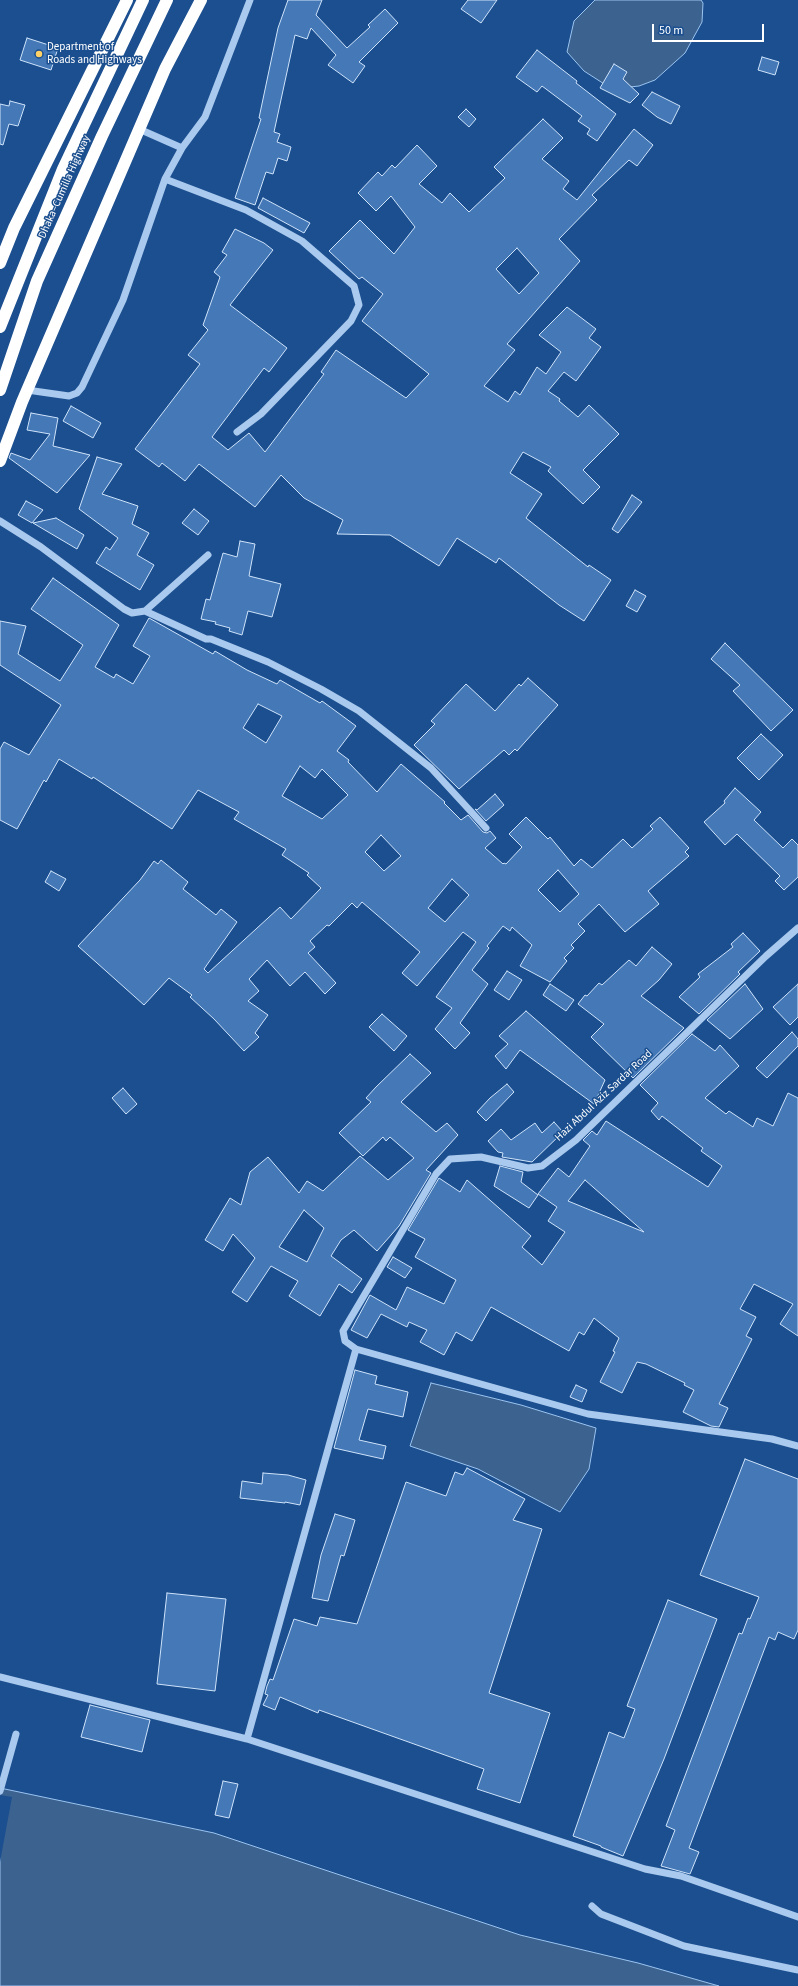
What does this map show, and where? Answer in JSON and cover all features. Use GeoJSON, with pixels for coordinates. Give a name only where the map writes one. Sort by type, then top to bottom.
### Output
{"type":"FeatureCollection","features":[{"type":"Feature","properties":{"kind":"highway"},"geometry":{"type":"LineString","coordinates":[[0,263],[14,228],[127,0]]}},
{"type":"Feature","properties":{"kind":"highway","name":"Dhaka–Cumilla Highway"},"geometry":{"type":"LineString","coordinates":[[0,327],[63,168],[143,0]]}},
{"type":"Feature","properties":{"kind":"highway","name":"Dhaka–Cumilla Highway"},"geometry":{"type":"LineString","coordinates":[[0,390],[37,281],[102,136],[167,0]]}},
{"type":"Feature","properties":{"kind":"highway"},"geometry":{"type":"LineString","coordinates":[[0,461],[27,390],[165,69],[201,0]]}},
{"type":"Feature","properties":{"kind":"street"},"geometry":{"type":"LineString","coordinates":[[27,390],[69,396],[77,393],[82,387],[123,300],[165,179],[182,148],[205,117],[250,0]]}},
{"type":"Feature","properties":{"kind":"street"},"geometry":{"type":"LineString","coordinates":[[139,129],[182,148]]}},
{"type":"Feature","properties":{"kind":"street"},"geometry":{"type":"LineString","coordinates":[[165,179],[246,210],[302,241],[354,286],[359,305],[351,322],[261,414],[237,432]]}},
{"type":"Feature","properties":{"kind":"street"},"geometry":{"type":"LineString","coordinates":[[0,521],[41,547],[124,610],[132,612],[145,611],[206,639],[211,639],[268,662],[321,689],[359,711],[431,768],[486,828]]}},
{"type":"Feature","properties":{"kind":"street"},"geometry":{"type":"LineString","coordinates":[[145,611],[208,555]]}},
{"type":"Feature","properties":{"kind":"street","name":"Hazi Abdul Aziz Sardar Road"},"geometry":{"type":"LineString","coordinates":[[356,1349],[345,1341],[343,1331],[436,1174],[450,1159],[481,1157],[528,1168],[542,1166],[576,1140],[766,956],[798,928]]}},
{"type":"Feature","properties":{"kind":"street"},"geometry":{"type":"LineString","coordinates":[[247,1739],[356,1349],[588,1414],[772,1439],[798,1446]]}},
{"type":"Feature","properties":{"kind":"street"},"geometry":{"type":"LineString","coordinates":[[0,1677],[247,1739],[645,1869],[681,1876],[798,1917]]}},
{"type":"Feature","properties":{"kind":"street"},"geometry":{"type":"LineString","coordinates":[[0,1791],[16,1734]]}},
{"type":"Feature","properties":{"kind":"street"},"geometry":{"type":"LineString","coordinates":[[592,1906],[602,1914],[684,1946],[798,1970]]}},
{"type":"Feature","properties":{"kind":"water"},"geometry":{"type":"Polygon","coordinates":[[[595,0],[701,0],[703,3],[702,22],[685,53],[655,80],[639,86],[612,89],[584,71],[567,52],[574,21],[595,0]]]}},
{"type":"Feature","properties":{"kind":"water"},"geometry":{"type":"Polygon","coordinates":[[[431,1383],[521,1405],[596,1428],[589,1469],[560,1512],[478,1469],[410,1446],[431,1383]]]}},
{"type":"Feature","properties":{"kind":"water"},"geometry":{"type":"Polygon","coordinates":[[[0,1788],[214,1833],[520,1935],[638,1963],[719,1986],[0,1986],[0,1788]]]}},
{"type":"Feature","properties":{"kind":"pier"},"geometry":{"type":"Polygon","coordinates":[[[0,1795],[12,1797],[0,1862],[0,1795]]]}},
{"type":"Feature","properties":{"kind":"building"},"geometry":{"type":"Polygon","coordinates":[[[288,0],[322,0],[316,15],[347,48],[370,27],[368,25],[385,9],[398,23],[359,62],[365,66],[353,83],[328,65],[336,55],[311,28],[307,39],[295,35],[274,132],[280,134],[277,142],[291,147],[287,161],[278,158],[273,174],[266,172],[255,205],[235,198],[261,119],[259,118],[278,28],[288,0]]]}},
{"type":"Feature","properties":{"kind":"building"},"geometry":{"type":"Polygon","coordinates":[[[468,0],[497,0],[481,23],[461,9],[468,0]]]}},
{"type":"Feature","properties":{"kind":"building","name":"Department of Roads and Highways"},"geometry":{"type":"Polygon","coordinates":[[[27,38],[58,48],[51,70],[20,60],[27,38]]]}},
{"type":"Feature","properties":{"kind":"building"},"geometry":{"type":"Polygon","coordinates":[[[537,50],[616,114],[597,141],[587,134],[590,129],[578,121],[582,116],[542,86],[537,92],[516,77],[537,50]]]}},
{"type":"Feature","properties":{"kind":"building"},"geometry":{"type":"Polygon","coordinates":[[[762,57],[779,62],[775,75],[758,70],[762,57]]]}},
{"type":"Feature","properties":{"kind":"building"},"geometry":{"type":"Polygon","coordinates":[[[614,64],[627,72],[623,79],[639,94],[630,103],[600,88],[614,64]]]}},
{"type":"Feature","properties":{"kind":"building"},"geometry":{"type":"Polygon","coordinates":[[[652,92],[680,106],[671,124],[657,117],[642,105],[652,92]]]}},
{"type":"Feature","properties":{"kind":"building"},"geometry":{"type":"Polygon","coordinates":[[[10,101],[25,105],[18,126],[9,124],[3,145],[0,144],[0,104],[9,106],[10,101]]]}},
{"type":"Feature","properties":{"kind":"building"},"geometry":{"type":"Polygon","coordinates":[[[466,109],[476,119],[469,127],[458,117],[466,109]]]}},
{"type":"Feature","properties":{"kind":"building"},"geometry":{"type":"Polygon","coordinates":[[[543,119],[563,138],[542,159],[569,181],[563,189],[577,200],[634,129],[653,145],[637,166],[629,160],[592,195],[597,200],[559,239],[580,261],[507,344],[515,350],[484,386],[508,402],[515,391],[520,395],[537,367],[546,374],[561,352],[539,335],[567,307],[596,329],[589,338],[601,347],[576,381],[564,372],[548,391],[560,399],[559,401],[578,417],[589,405],[619,434],[583,470],[600,487],[583,504],[548,471],[551,467],[523,452],[510,473],[542,494],[526,518],[588,567],[589,565],[611,580],[584,621],[559,605],[499,558],[496,563],[457,538],[439,566],[390,535],[337,534],[343,520],[304,498],[281,475],[255,507],[199,464],[185,481],[162,463],[159,467],[135,449],[200,364],[188,355],[208,330],[203,325],[220,277],[214,272],[227,255],[222,252],[235,229],[264,243],[273,250],[230,305],[287,348],[269,372],[264,368],[212,437],[228,450],[249,433],[265,452],[324,374],[321,372],[336,350],[406,398],[429,374],[362,321],[383,294],[362,277],[359,279],[329,251],[360,220],[394,254],[415,227],[391,196],[376,211],[358,193],[378,172],[382,176],[392,165],[395,168],[417,145],[437,166],[419,184],[442,203],[450,193],[469,212],[505,178],[494,167],[543,119]],[[517,248],[496,269],[519,294],[539,273],[517,248]]]}},
{"type":"Feature","properties":{"kind":"building"},"geometry":{"type":"Polygon","coordinates":[[[263,198],[310,223],[304,233],[258,208],[263,198]]]}},
{"type":"Feature","properties":{"kind":"building"},"geometry":{"type":"Polygon","coordinates":[[[71,406],[101,423],[93,438],[63,421],[71,406]]]}},
{"type":"Feature","properties":{"kind":"building"},"geometry":{"type":"Polygon","coordinates":[[[31,413],[58,418],[53,446],[90,455],[57,493],[9,458],[11,453],[30,460],[50,434],[27,430],[31,413]]]}},
{"type":"Feature","properties":{"kind":"building"},"geometry":{"type":"Polygon","coordinates":[[[97,457],[122,464],[102,494],[138,506],[132,524],[149,533],[137,555],[154,565],[140,590],[96,563],[106,547],[110,550],[118,538],[79,509],[97,457]]]}},
{"type":"Feature","properties":{"kind":"building"},"geometry":{"type":"Polygon","coordinates":[[[632,495],[642,502],[618,533],[612,529],[632,495]]]}},
{"type":"Feature","properties":{"kind":"building"},"geometry":{"type":"Polygon","coordinates":[[[26,501],[43,510],[32,523],[18,515],[26,501]]]}},
{"type":"Feature","properties":{"kind":"building"},"geometry":{"type":"Polygon","coordinates":[[[194,509],[209,521],[198,535],[182,523],[194,509]]]}},
{"type":"Feature","properties":{"kind":"building"},"geometry":{"type":"Polygon","coordinates":[[[56,518],[84,535],[77,549],[33,523],[56,518]]]}},
{"type":"Feature","properties":{"kind":"building"},"geometry":{"type":"Polygon","coordinates":[[[240,541],[255,544],[249,576],[281,584],[272,617],[248,611],[242,635],[229,631],[230,628],[215,624],[216,622],[201,619],[206,599],[210,600],[223,553],[237,557],[240,541]]]}},
{"type":"Feature","properties":{"kind":"building"},"geometry":{"type":"Polygon","coordinates":[[[53,578],[119,625],[95,667],[114,678],[116,674],[133,684],[150,656],[133,646],[149,618],[213,654],[215,651],[247,670],[277,684],[280,680],[320,703],[322,701],[356,726],[337,751],[349,760],[348,762],[377,792],[401,764],[445,802],[444,803],[461,820],[468,815],[483,832],[487,833],[490,831],[496,838],[485,848],[503,864],[506,864],[522,847],[509,834],[526,817],[548,839],[550,837],[574,866],[581,859],[592,868],[623,839],[632,848],[653,829],[650,826],[660,817],[689,848],[685,852],[689,856],[648,891],[659,904],[625,932],[599,904],[578,924],[585,931],[571,945],[574,948],[564,958],[567,961],[550,982],[520,966],[532,945],[512,927],[510,931],[503,926],[487,946],[489,948],[472,970],[488,984],[460,1023],[470,1033],[455,1049],[435,1029],[452,1008],[436,997],[476,942],[463,932],[417,986],[402,973],[420,952],[362,902],[357,908],[352,903],[329,926],[327,925],[310,941],[315,947],[308,953],[336,983],[325,994],[305,972],[290,986],[267,960],[249,979],[259,991],[248,1001],[268,1015],[255,1033],[259,1037],[244,1051],[214,1019],[190,997],[192,995],[169,978],[144,1005],[78,946],[140,880],[154,861],[158,864],[161,860],[188,882],[183,889],[216,915],[221,909],[237,922],[204,969],[208,973],[280,907],[291,919],[321,888],[307,875],[309,873],[282,855],[286,849],[234,819],[239,812],[198,790],[172,829],[93,777],[92,779],[59,759],[46,782],[44,780],[17,829],[0,820],[0,749],[4,742],[29,755],[61,705],[0,665],[0,621],[26,626],[18,654],[60,681],[83,645],[31,609],[53,578]],[[258,704],[243,728],[266,743],[282,716],[258,704]],[[300,766],[282,796],[322,819],[348,795],[322,769],[315,778],[300,766]],[[381,835],[365,852],[384,871],[401,856],[381,835]],[[558,870],[538,890],[560,912],[579,894],[558,870]],[[452,879],[428,908],[445,922],[469,895],[452,879]]]}},
{"type":"Feature","properties":{"kind":"building"},"geometry":{"type":"Polygon","coordinates":[[[635,590],[646,596],[637,612],[626,606],[635,590]]]}},
{"type":"Feature","properties":{"kind":"building"},"geometry":{"type":"Polygon","coordinates":[[[725,643],[793,710],[771,731],[733,691],[740,685],[711,659],[725,643]]]}},
{"type":"Feature","properties":{"kind":"building"},"geometry":{"type":"Polygon","coordinates":[[[528,678],[558,705],[517,751],[515,749],[509,755],[504,750],[459,789],[414,745],[435,724],[431,721],[466,684],[495,711],[519,684],[521,686],[528,678]]]}},
{"type":"Feature","properties":{"kind":"building"},"geometry":{"type":"Polygon","coordinates":[[[761,734],[783,755],[759,780],[737,758],[761,734]]]}},
{"type":"Feature","properties":{"kind":"building"},"geometry":{"type":"Polygon","coordinates":[[[735,788],[761,812],[754,820],[783,848],[792,839],[798,845],[798,877],[784,890],[775,881],[780,876],[737,834],[725,845],[704,822],[725,803],[724,801],[735,788]]]}},
{"type":"Feature","properties":{"kind":"building"},"geometry":{"type":"Polygon","coordinates":[[[495,794],[504,805],[486,821],[475,809],[477,810],[495,794]]]}},
{"type":"Feature","properties":{"kind":"building"},"geometry":{"type":"Polygon","coordinates":[[[51,871],[66,879],[59,891],[45,882],[51,871]]]}},
{"type":"Feature","properties":{"kind":"building"},"geometry":{"type":"Polygon","coordinates":[[[743,933],[760,951],[738,972],[740,974],[699,1014],[679,997],[700,977],[698,974],[733,947],[731,944],[743,933]]]}},
{"type":"Feature","properties":{"kind":"building"},"geometry":{"type":"Polygon","coordinates":[[[652,947],[672,964],[659,980],[641,996],[684,1028],[633,1078],[591,1037],[604,1024],[578,1004],[585,995],[587,996],[599,983],[602,985],[629,960],[636,966],[652,947]]]}},
{"type":"Feature","properties":{"kind":"building"},"geometry":{"type":"Polygon","coordinates":[[[507,971],[522,980],[509,1000],[494,990],[507,971]]]}},
{"type":"Feature","properties":{"kind":"building"},"geometry":{"type":"Polygon","coordinates":[[[550,984],[574,1000],[566,1011],[543,995],[550,984]]]}},
{"type":"Feature","properties":{"kind":"building"},"geometry":{"type":"Polygon","coordinates":[[[745,984],[763,1009],[730,1039],[707,1020],[745,984]]]}},
{"type":"Feature","properties":{"kind":"building"},"geometry":{"type":"Polygon","coordinates":[[[798,984],[798,1017],[790,1025],[773,1007],[798,984]]]}},
{"type":"Feature","properties":{"kind":"building"},"geometry":{"type":"Polygon","coordinates":[[[526,1011],[605,1080],[594,1104],[520,1050],[506,1069],[495,1056],[508,1044],[499,1036],[526,1011]]]}},
{"type":"Feature","properties":{"kind":"building"},"geometry":{"type":"Polygon","coordinates":[[[382,1014],[407,1036],[394,1051],[369,1027],[382,1014]]]}},
{"type":"Feature","properties":{"kind":"building"},"geometry":{"type":"Polygon","coordinates":[[[792,1032],[798,1039],[798,1046],[767,1078],[756,1068],[792,1032]]]}},
{"type":"Feature","properties":{"kind":"building"},"geometry":{"type":"Polygon","coordinates":[[[692,1034],[715,1051],[720,1045],[739,1066],[705,1098],[726,1114],[729,1111],[753,1127],[757,1118],[773,1126],[788,1093],[798,1098],[798,1336],[780,1324],[793,1304],[754,1284],[740,1309],[756,1317],[746,1336],[752,1339],[719,1404],[728,1408],[719,1427],[711,1426],[683,1412],[694,1390],[684,1385],[685,1383],[646,1364],[637,1362],[622,1393],[600,1382],[615,1352],[613,1351],[619,1338],[594,1318],[584,1335],[579,1332],[569,1351],[491,1307],[472,1341],[456,1332],[444,1355],[420,1342],[427,1330],[409,1322],[407,1327],[381,1314],[367,1338],[351,1330],[370,1295],[396,1310],[407,1287],[444,1304],[456,1280],[415,1257],[425,1239],[408,1230],[439,1178],[460,1192],[467,1180],[531,1236],[522,1247],[542,1265],[565,1232],[548,1221],[557,1207],[538,1194],[558,1168],[569,1177],[590,1146],[583,1140],[592,1131],[597,1135],[606,1121],[708,1187],[722,1166],[701,1151],[703,1148],[662,1116],[659,1120],[651,1111],[658,1103],[640,1085],[692,1034]],[[585,1180],[568,1201],[644,1232],[585,1180]]]}},
{"type":"Feature","properties":{"kind":"building"},"geometry":{"type":"Polygon","coordinates":[[[410,1054],[431,1073],[401,1102],[436,1132],[447,1123],[458,1135],[426,1170],[431,1173],[399,1226],[377,1251],[354,1230],[341,1240],[331,1256],[362,1279],[352,1293],[339,1284],[320,1316],[289,1296],[298,1281],[271,1266],[247,1302],[232,1292],[255,1258],[233,1234],[223,1251],[205,1240],[230,1198],[241,1205],[250,1172],[268,1157],[299,1193],[307,1181],[323,1191],[360,1156],[388,1180],[414,1158],[390,1137],[386,1141],[383,1137],[363,1156],[339,1133],[371,1102],[366,1098],[410,1054]],[[304,1210],[279,1247],[307,1262],[324,1228],[304,1210]]]}},
{"type":"Feature","properties":{"kind":"building"},"geometry":{"type":"Polygon","coordinates":[[[507,1084],[514,1092],[486,1121],[477,1112],[490,1098],[507,1084]]]}},
{"type":"Feature","properties":{"kind":"building"},"geometry":{"type":"Polygon","coordinates":[[[123,1088],[137,1104],[126,1114],[112,1098],[123,1088]]]}},
{"type":"Feature","properties":{"kind":"building"},"geometry":{"type":"Polygon","coordinates":[[[554,1122],[563,1132],[532,1162],[502,1157],[503,1153],[498,1152],[488,1141],[501,1129],[511,1140],[535,1123],[542,1133],[554,1122]]]}},
{"type":"Feature","properties":{"kind":"building"},"geometry":{"type":"Polygon","coordinates":[[[500,1166],[523,1172],[521,1182],[538,1195],[529,1208],[494,1186],[500,1166]]]}},
{"type":"Feature","properties":{"kind":"building"},"geometry":{"type":"Polygon","coordinates":[[[393,1257],[412,1268],[405,1278],[387,1267],[393,1257]]]}},
{"type":"Feature","properties":{"kind":"building"},"geometry":{"type":"Polygon","coordinates":[[[355,1370],[377,1376],[375,1384],[408,1392],[403,1417],[368,1409],[359,1440],[386,1446],[383,1459],[334,1448],[355,1370]]]}},
{"type":"Feature","properties":{"kind":"building"},"geometry":{"type":"Polygon","coordinates":[[[576,1385],[587,1390],[582,1402],[570,1397],[576,1385]]]}},
{"type":"Feature","properties":{"kind":"building"},"geometry":{"type":"Polygon","coordinates":[[[745,1459],[798,1479],[798,1630],[794,1639],[778,1632],[775,1640],[769,1637],[689,1848],[699,1852],[690,1874],[661,1866],[675,1830],[666,1826],[739,1633],[742,1634],[748,1618],[750,1619],[759,1597],[700,1575],[745,1459]]]}},
{"type":"Feature","properties":{"kind":"building"},"geometry":{"type":"Polygon","coordinates":[[[467,1468],[525,1499],[513,1520],[542,1529],[489,1693],[550,1713],[520,1803],[477,1789],[484,1769],[319,1710],[318,1713],[280,1697],[275,1710],[263,1705],[268,1695],[265,1694],[267,1686],[270,1679],[273,1680],[294,1619],[317,1626],[320,1617],[357,1624],[406,1482],[446,1496],[455,1472],[463,1475],[467,1468]]]}},
{"type":"Feature","properties":{"kind":"building"},"geometry":{"type":"Polygon","coordinates":[[[263,1473],[288,1475],[306,1480],[300,1505],[285,1502],[240,1498],[242,1481],[262,1484],[263,1473]]]}},
{"type":"Feature","properties":{"kind":"building"},"geometry":{"type":"Polygon","coordinates":[[[335,1514],[355,1520],[344,1556],[341,1555],[328,1601],[312,1598],[321,1555],[335,1514]]]}},
{"type":"Feature","properties":{"kind":"building"},"geometry":{"type":"Polygon","coordinates":[[[167,1593],[226,1599],[215,1691],[157,1684],[167,1593]]]}},
{"type":"Feature","properties":{"kind":"building"},"geometry":{"type":"Polygon","coordinates":[[[668,1600],[717,1619],[664,1759],[623,1856],[573,1836],[609,1732],[624,1738],[635,1709],[627,1706],[668,1600]]]}},
{"type":"Feature","properties":{"kind":"building"},"geometry":{"type":"Polygon","coordinates":[[[90,1705],[150,1720],[142,1752],[81,1737],[90,1705]]]}},
{"type":"Feature","properties":{"kind":"building"},"geometry":{"type":"Polygon","coordinates":[[[223,1781],[238,1784],[229,1818],[215,1815],[223,1781]]]}},
{"type":"Feature","properties":{"kind":"place","name":"Department of Roads and Highways"},"geometry":{"type":"Point","coordinates":[39,54]}}]}
